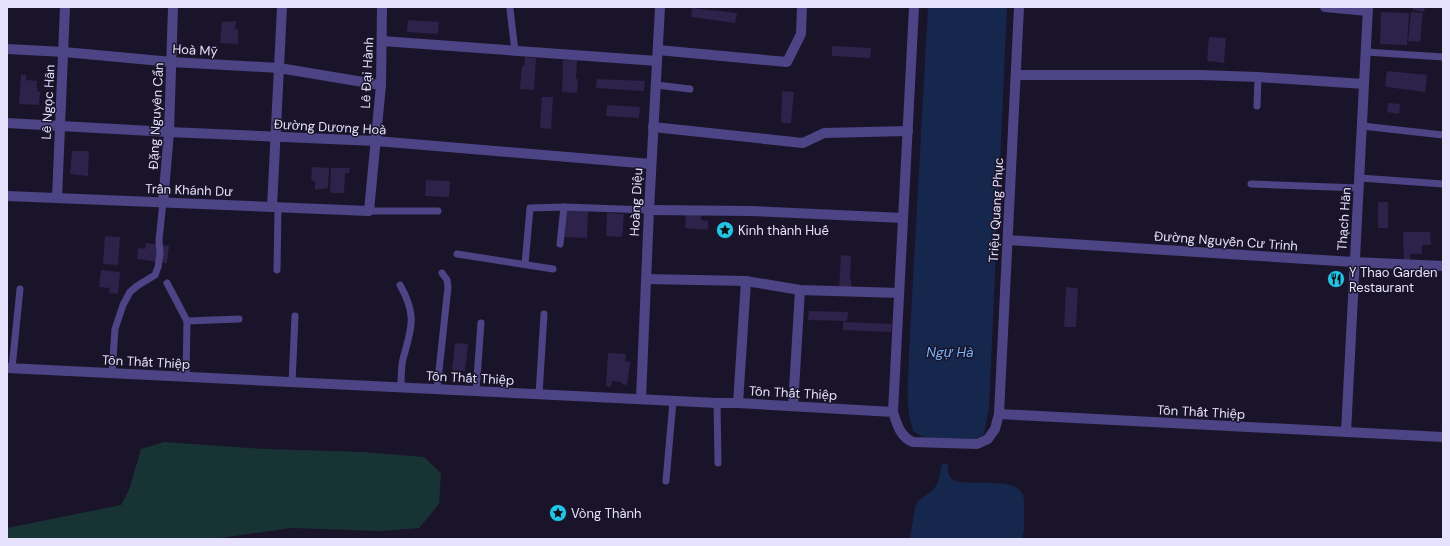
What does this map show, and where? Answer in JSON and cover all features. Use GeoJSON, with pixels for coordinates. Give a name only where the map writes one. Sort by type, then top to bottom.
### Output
{"type":"FeatureCollection","features":[{"type":"Feature","properties":{"kind":"street","name":"Lê Ngọc Hân"},"geometry":{"type":"LineString","coordinates":[[56,198],[66,7]]}},
{"type":"Feature","properties":{"kind":"street","name":"Đặng Nguyên Cẩn"},"geometry":{"type":"LineString","coordinates":[[163,202],[169,132],[173,7]]}},
{"type":"Feature","properties":{"kind":"street"},"geometry":{"type":"LineString","coordinates":[[275,207],[275,137],[282,7]]}},
{"type":"Feature","properties":{"kind":"street","name":"Lê Đại Hành"},"geometry":{"type":"LineString","coordinates":[[369,211],[381,85],[382,7]]}},
{"type":"Feature","properties":{"kind":"street","name":"Hoàng Diệu"},"geometry":{"type":"LineString","coordinates":[[641,399],[651,164],[660,7]]}},
{"type":"Feature","properties":{"kind":"street"},"geometry":{"type":"LineString","coordinates":[[658,50],[788,62],[801,34],[802,7]]}},
{"type":"Feature","properties":{"kind":"street"},"geometry":{"type":"LineString","coordinates":[[914,7],[893,412],[898,427],[905,439],[913,442],[977,444],[988,439],[995,429],[999,414]]}},
{"type":"Feature","properties":{"kind":"street","name":"Triệu Quang Phục"},"geometry":{"type":"LineString","coordinates":[[999,414],[1019,7]]}},
{"type":"Feature","properties":{"kind":"street"},"geometry":{"type":"LineString","coordinates":[[1325,7],[1368,9]]}},
{"type":"Feature","properties":{"kind":"street","name":"Thạch Hãn"},"geometry":{"type":"LineString","coordinates":[[1346,432],[1368,9]]}},
{"type":"Feature","properties":{"kind":"street"},"geometry":{"type":"LineString","coordinates":[[382,41],[515,52],[657,61]]}},
{"type":"Feature","properties":{"kind":"street","name":"Hoà Mỹ"},"geometry":{"type":"LineString","coordinates":[[7,49],[64,52],[172,62],[279,68],[381,85]]}},
{"type":"Feature","properties":{"kind":"street"},"geometry":{"type":"LineString","coordinates":[[1016,75],[1171,74],[1258,77],[1364,84]]}},
{"type":"Feature","properties":{"kind":"street","name":"Đường Dương Hoà"},"geometry":{"type":"LineString","coordinates":[[7,123],[376,142],[651,164]]}},
{"type":"Feature","properties":{"kind":"street"},"geometry":{"type":"LineString","coordinates":[[653,127],[803,143],[824,133],[908,131]]}},
{"type":"Feature","properties":{"kind":"street","name":"Trần Khánh Dư"},"geometry":{"type":"LineString","coordinates":[[7,196],[369,211]]}},
{"type":"Feature","properties":{"kind":"street"},"geometry":{"type":"LineString","coordinates":[[649,210],[750,211],[903,218]]}},
{"type":"Feature","properties":{"kind":"street","name":"Đường Nguyễn Cư Trinh"},"geometry":{"type":"LineString","coordinates":[[1008,240],[1354,262],[1443,266]]}},
{"type":"Feature","properties":{"kind":"street"},"geometry":{"type":"LineString","coordinates":[[646,279],[746,281],[800,290],[899,292]]}},
{"type":"Feature","properties":{"kind":"street"},"geometry":{"type":"LineString","coordinates":[[738,403],[746,281]]}},
{"type":"Feature","properties":{"kind":"street"},"geometry":{"type":"LineString","coordinates":[[793,406],[800,290]]}},
{"type":"Feature","properties":{"kind":"street","name":"Tôn Thất Thiệp"},"geometry":{"type":"LineString","coordinates":[[9,368],[292,383],[738,403],[893,412]]}},
{"type":"Feature","properties":{"kind":"street","name":"Tôn Thất Thiệp"},"geometry":{"type":"LineString","coordinates":[[999,414],[1443,437]]}},
{"type":"Feature","properties":{"kind":"lane"},"geometry":{"type":"LineString","coordinates":[[510,8],[515,52]]}},
{"type":"Feature","properties":{"kind":"lane"},"geometry":{"type":"LineString","coordinates":[[1366,52],[1443,57]]}},
{"type":"Feature","properties":{"kind":"lane"},"geometry":{"type":"LineString","coordinates":[[1257,106],[1258,77]]}},
{"type":"Feature","properties":{"kind":"lane"},"geometry":{"type":"LineString","coordinates":[[656,85],[690,89]]}},
{"type":"Feature","properties":{"kind":"lane"},"geometry":{"type":"LineString","coordinates":[[1362,126],[1443,135]]}},
{"type":"Feature","properties":{"kind":"lane"},"geometry":{"type":"LineString","coordinates":[[1251,184],[1443,184]]}},
{"type":"Feature","properties":{"kind":"lane"},"geometry":{"type":"LineString","coordinates":[[112,373],[115,329],[123,305],[130,292],[155,275],[158,267],[160,254],[158,240],[163,202]]}},
{"type":"Feature","properties":{"kind":"lane"},"geometry":{"type":"LineString","coordinates":[[275,207],[277,270]]}},
{"type":"Feature","properties":{"kind":"lane"},"geometry":{"type":"LineString","coordinates":[[525,264],[530,208],[564,207],[649,210]]}},
{"type":"Feature","properties":{"kind":"lane"},"geometry":{"type":"LineString","coordinates":[[560,244],[564,207]]}},
{"type":"Feature","properties":{"kind":"lane"},"geometry":{"type":"LineString","coordinates":[[369,211],[438,212]]}},
{"type":"Feature","properties":{"kind":"lane"},"geometry":{"type":"LineString","coordinates":[[457,254],[553,269]]}},
{"type":"Feature","properties":{"kind":"lane"},"geometry":{"type":"LineString","coordinates":[[437,389],[448,287],[442,273]]}},
{"type":"Feature","properties":{"kind":"lane"},"geometry":{"type":"LineString","coordinates":[[167,283],[186,321],[186,377]]}},
{"type":"Feature","properties":{"kind":"lane"},"geometry":{"type":"LineString","coordinates":[[400,285],[410,305],[412,317],[408,342],[403,360],[401,387]]}},
{"type":"Feature","properties":{"kind":"lane"},"geometry":{"type":"LineString","coordinates":[[9,368],[20,289]]}},
{"type":"Feature","properties":{"kind":"lane"},"geometry":{"type":"LineString","coordinates":[[539,394],[544,314]]}},
{"type":"Feature","properties":{"kind":"lane"},"geometry":{"type":"LineString","coordinates":[[292,383],[295,316]]}},
{"type":"Feature","properties":{"kind":"lane"},"geometry":{"type":"LineString","coordinates":[[186,321],[239,319]]}},
{"type":"Feature","properties":{"kind":"lane"},"geometry":{"type":"LineString","coordinates":[[476,391],[480,323]]}},
{"type":"Feature","properties":{"kind":"lane"},"geometry":{"type":"LineString","coordinates":[[666,480],[673,401]]}},
{"type":"Feature","properties":{"kind":"lane"},"geometry":{"type":"LineString","coordinates":[[717,403],[718,463]]}},
{"type":"Feature","properties":{"kind":"green space"},"geometry":{"type":"Polygon","coordinates":[[[164,442],[265,449],[363,452],[424,457],[441,473],[439,504],[419,528],[381,531],[292,528],[213,539],[7,539],[7,528],[121,505],[129,490],[141,449],[164,442]]]}},
{"type":"Feature","properties":{"kind":"water","name":"Ngự Hà"},"geometry":{"type":"Polygon","coordinates":[[[928,7],[1007,7],[989,408],[984,434],[975,439],[934,438],[922,436],[914,432],[909,413],[909,352],[928,7]]]}},
{"type":"Feature","properties":{"kind":"water"},"geometry":{"type":"Polygon","coordinates":[[[942,464],[948,464],[949,475],[955,481],[1008,484],[1016,487],[1022,493],[1024,500],[1024,529],[1022,539],[910,539],[915,507],[919,500],[933,490],[938,483],[942,464]]]}},
{"type":"Feature","properties":{"kind":"building"},"geometry":{"type":"Polygon","coordinates":[[[1413,7],[1425,7],[1424,12],[1413,10],[1413,7]]]}},
{"type":"Feature","properties":{"kind":"building"},"geometry":{"type":"Polygon","coordinates":[[[692,8],[737,13],[735,23],[691,17],[692,8]]]}},
{"type":"Feature","properties":{"kind":"building"},"geometry":{"type":"Polygon","coordinates":[[[1381,12],[1409,13],[1407,45],[1380,44],[1381,12]]]}},
{"type":"Feature","properties":{"kind":"building"},"geometry":{"type":"Polygon","coordinates":[[[1411,12],[1423,13],[1420,42],[1408,41],[1411,12]]]}},
{"type":"Feature","properties":{"kind":"building"},"geometry":{"type":"Polygon","coordinates":[[[408,20],[439,22],[438,34],[407,32],[408,20]]]}},
{"type":"Feature","properties":{"kind":"building"},"geometry":{"type":"Polygon","coordinates":[[[236,21],[235,29],[238,29],[238,44],[220,43],[222,22],[236,21]]]}},
{"type":"Feature","properties":{"kind":"building"},"geometry":{"type":"Polygon","coordinates":[[[1209,37],[1226,38],[1224,63],[1207,61],[1209,37]]]}},
{"type":"Feature","properties":{"kind":"building"},"geometry":{"type":"Polygon","coordinates":[[[832,46],[871,48],[870,58],[832,56],[832,46]]]}},
{"type":"Feature","properties":{"kind":"building"},"geometry":{"type":"Polygon","coordinates":[[[525,57],[536,58],[534,90],[520,89],[522,66],[524,66],[525,57]]]}},
{"type":"Feature","properties":{"kind":"building"},"geometry":{"type":"Polygon","coordinates":[[[563,60],[577,60],[577,93],[562,92],[563,60]]]}},
{"type":"Feature","properties":{"kind":"building"},"geometry":{"type":"Polygon","coordinates":[[[1387,71],[1427,75],[1425,92],[1387,87],[1385,85],[1387,71]]]}},
{"type":"Feature","properties":{"kind":"building"},"geometry":{"type":"Polygon","coordinates":[[[21,75],[26,75],[26,80],[37,81],[37,91],[40,92],[39,105],[19,104],[21,75]]]}},
{"type":"Feature","properties":{"kind":"building"},"geometry":{"type":"Polygon","coordinates":[[[597,79],[645,81],[644,91],[596,88],[597,79]]]}},
{"type":"Feature","properties":{"kind":"building"},"geometry":{"type":"Polygon","coordinates":[[[782,91],[794,92],[791,123],[781,123],[782,91]]]}},
{"type":"Feature","properties":{"kind":"building"},"geometry":{"type":"Polygon","coordinates":[[[542,97],[553,97],[551,129],[540,128],[542,97]]]}},
{"type":"Feature","properties":{"kind":"building"},"geometry":{"type":"Polygon","coordinates":[[[1388,103],[1400,104],[1399,114],[1387,112],[1388,103]]]}},
{"type":"Feature","properties":{"kind":"building"},"geometry":{"type":"Polygon","coordinates":[[[607,105],[640,107],[639,118],[606,116],[607,105]]]}},
{"type":"Feature","properties":{"kind":"building"},"geometry":{"type":"Polygon","coordinates":[[[72,151],[89,151],[88,176],[70,174],[72,151]]]}},
{"type":"Feature","properties":{"kind":"building"},"geometry":{"type":"Polygon","coordinates":[[[312,167],[329,168],[328,188],[315,190],[315,181],[311,181],[312,167]]]}},
{"type":"Feature","properties":{"kind":"building"},"geometry":{"type":"Polygon","coordinates":[[[331,168],[350,168],[349,173],[345,173],[344,193],[330,192],[331,168]]]}},
{"type":"Feature","properties":{"kind":"building"},"geometry":{"type":"Polygon","coordinates":[[[426,180],[450,181],[449,197],[425,196],[426,180]]]}},
{"type":"Feature","properties":{"kind":"building"},"geometry":{"type":"Polygon","coordinates":[[[1378,202],[1388,202],[1388,228],[1378,228],[1378,202]]]}},
{"type":"Feature","properties":{"kind":"building"},"geometry":{"type":"Polygon","coordinates":[[[702,207],[701,220],[708,221],[708,230],[685,228],[686,212],[702,207]]]}},
{"type":"Feature","properties":{"kind":"building"},"geometry":{"type":"Polygon","coordinates":[[[565,210],[588,210],[587,238],[564,237],[565,210]]]}},
{"type":"Feature","properties":{"kind":"building"},"geometry":{"type":"Polygon","coordinates":[[[607,213],[624,214],[622,237],[606,236],[607,213]]]}},
{"type":"Feature","properties":{"kind":"building"},"geometry":{"type":"Polygon","coordinates":[[[1403,232],[1430,232],[1431,245],[1422,245],[1422,254],[1410,254],[1410,262],[1404,262],[1403,232]]]}},
{"type":"Feature","properties":{"kind":"building"},"geometry":{"type":"Polygon","coordinates":[[[105,236],[120,237],[118,265],[103,264],[105,236]]]}},
{"type":"Feature","properties":{"kind":"building"},"geometry":{"type":"Polygon","coordinates":[[[146,243],[169,246],[167,263],[137,259],[138,248],[145,249],[146,243]]]}},
{"type":"Feature","properties":{"kind":"building"},"geometry":{"type":"Polygon","coordinates":[[[841,255],[851,256],[851,288],[839,288],[841,255]]]}},
{"type":"Feature","properties":{"kind":"building"},"geometry":{"type":"Polygon","coordinates":[[[101,270],[120,272],[118,294],[109,293],[110,288],[99,287],[101,270]]]}},
{"type":"Feature","properties":{"kind":"building"},"geometry":{"type":"Polygon","coordinates":[[[1066,287],[1078,288],[1076,327],[1064,327],[1066,287]]]}},
{"type":"Feature","properties":{"kind":"building"},"geometry":{"type":"Polygon","coordinates":[[[809,311],[848,312],[847,321],[808,320],[809,311]]]}},
{"type":"Feature","properties":{"kind":"building"},"geometry":{"type":"Polygon","coordinates":[[[843,322],[892,324],[891,332],[843,330],[843,322]]]}},
{"type":"Feature","properties":{"kind":"building"},"geometry":{"type":"Polygon","coordinates":[[[455,343],[468,344],[465,371],[452,370],[455,343]]]}},
{"type":"Feature","properties":{"kind":"building"},"geometry":{"type":"Polygon","coordinates":[[[608,353],[626,354],[625,361],[630,362],[627,385],[622,384],[622,382],[612,381],[611,387],[606,386],[608,353]]]}},
{"type":"Feature","properties":{"kind":"place","name":"Kinh thành Huế"},"geometry":{"type":"Point","coordinates":[725,230]}},
{"type":"Feature","properties":{"kind":"place","name":"Y Thao Garden Restaurant"},"geometry":{"type":"Point","coordinates":[1336,279]}},
{"type":"Feature","properties":{"kind":"place","name":"Vòng Thành"},"geometry":{"type":"Point","coordinates":[558,513]}}]}
